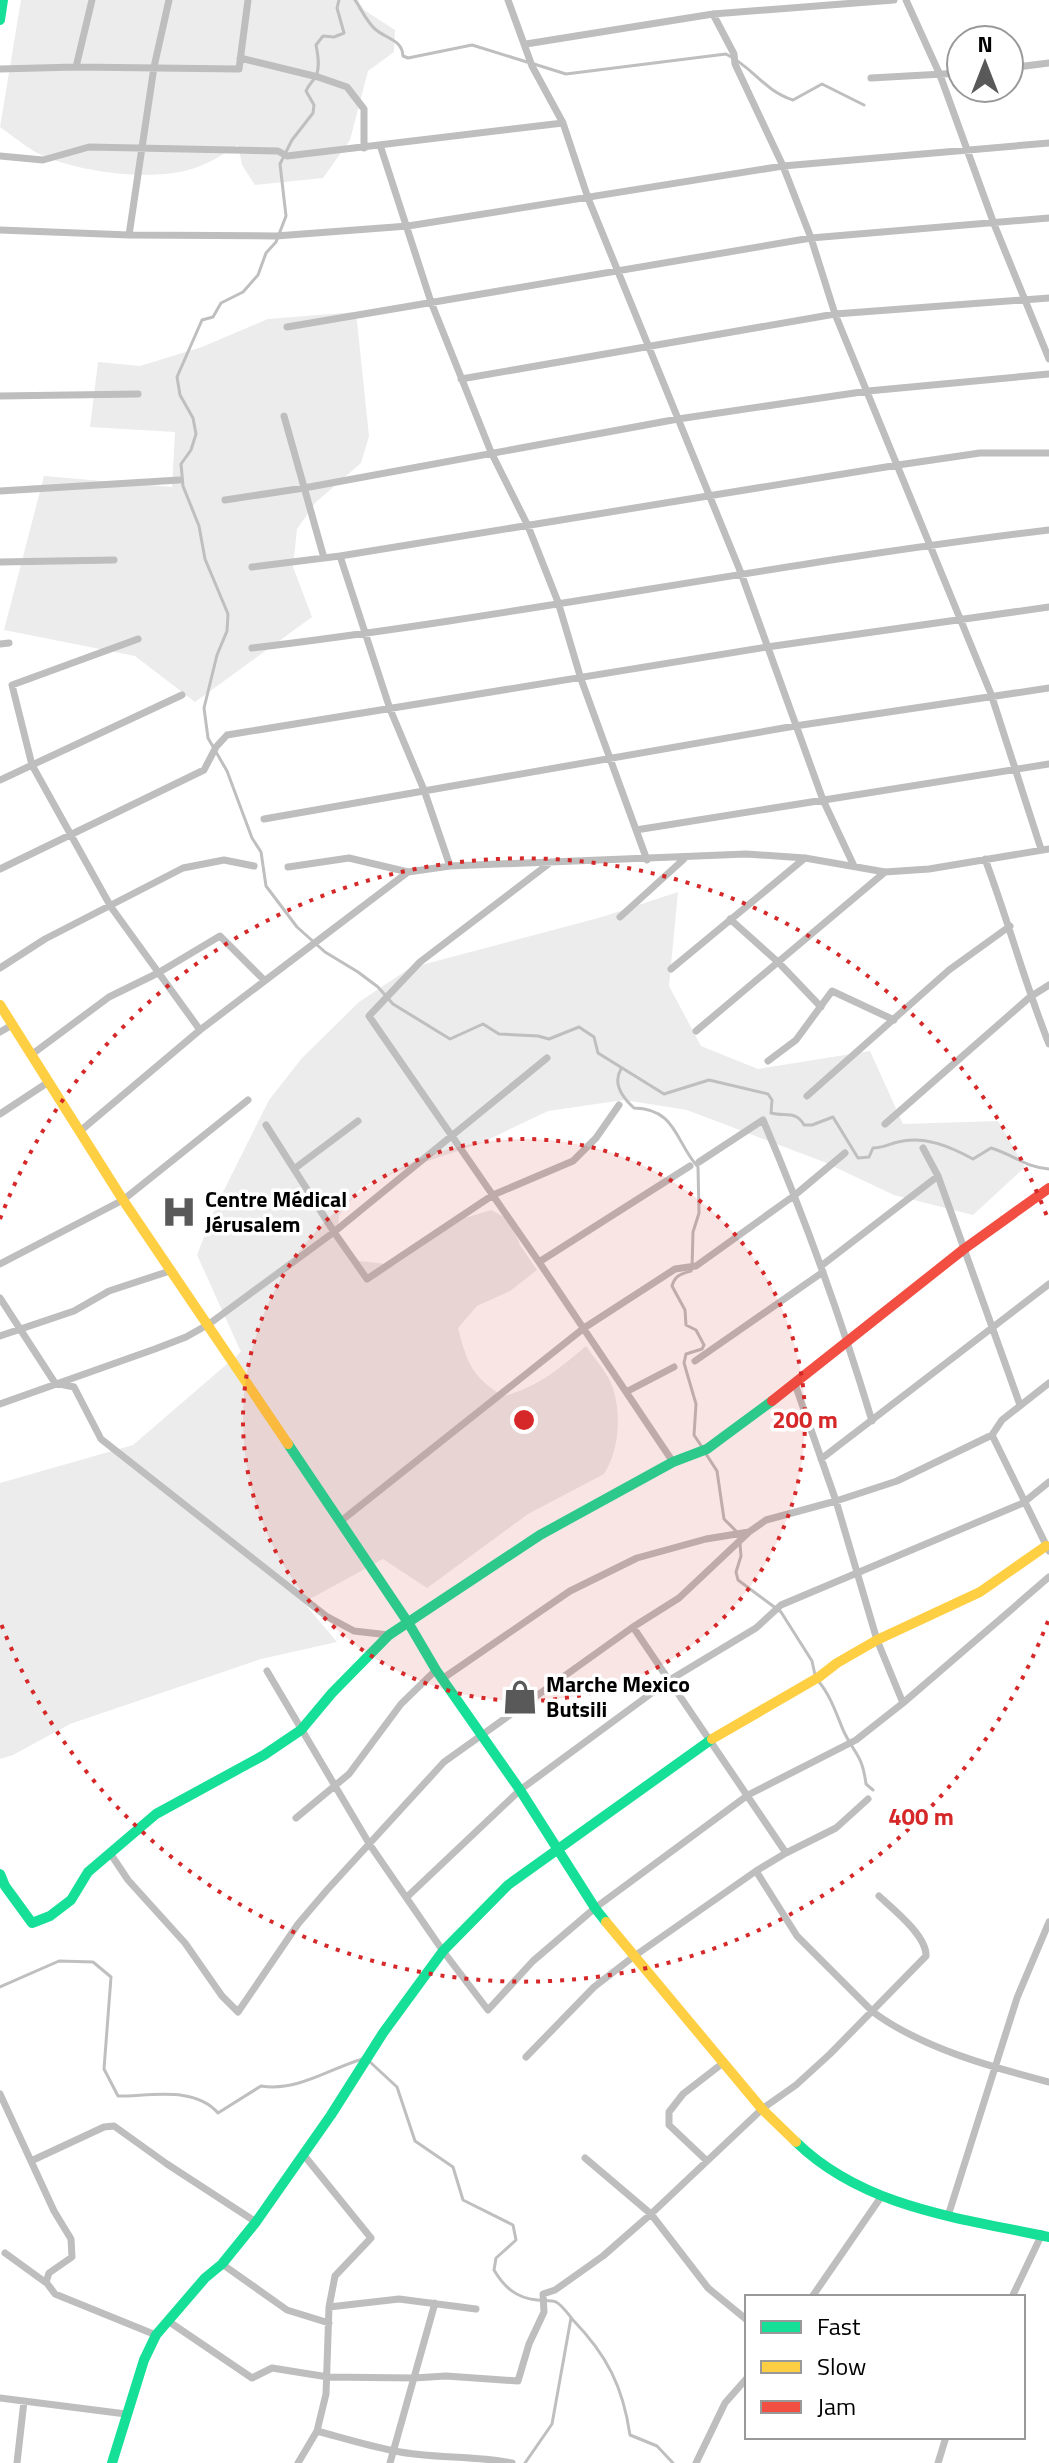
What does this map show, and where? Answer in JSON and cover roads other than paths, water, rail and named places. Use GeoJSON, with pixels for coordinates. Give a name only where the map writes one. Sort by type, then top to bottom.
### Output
{"type":"FeatureCollection","features":[{"type":"Feature","properties":{"kind":"street"},"geometry":{"type":"LineString","coordinates":[[0,20],[3,0]]}},
{"type":"Feature","properties":{"kind":"street"},"geometry":{"type":"LineString","coordinates":[[76,67],[92,0]]}},
{"type":"Feature","properties":{"kind":"street"},"geometry":{"type":"LineString","coordinates":[[129,235],[154,67],[169,0]]}},
{"type":"Feature","properties":{"kind":"street"},"geometry":{"type":"LineString","coordinates":[[0,69],[239,69],[248,0]]}},
{"type":"Feature","properties":{"kind":"street"},"geometry":{"type":"LineString","coordinates":[[508,0],[532,63],[563,123],[588,198],[741,573],[823,800],[854,866]]}},
{"type":"Feature","properties":{"kind":"street"},"geometry":{"type":"LineString","coordinates":[[526,44],[713,14],[894,0]]}},
{"type":"Feature","properties":{"kind":"street"},"geometry":{"type":"LineString","coordinates":[[906,0],[940,75],[994,224],[1049,359]]}},
{"type":"Feature","properties":{"kind":"street"},"geometry":{"type":"LineString","coordinates":[[288,867],[349,858],[408,872],[450,866],[746,854],[805,858],[885,872],[929,869],[1045,849],[1013,767],[991,694],[835,314],[811,238],[783,166],[713,14]]}},
{"type":"Feature","properties":{"kind":"street"},"geometry":{"type":"LineString","coordinates":[[240,58],[347,87],[364,109],[364,148]]}},
{"type":"Feature","properties":{"kind":"street"},"geometry":{"type":"LineString","coordinates":[[1025,66],[1049,63]]}},
{"type":"Feature","properties":{"kind":"street"},"geometry":{"type":"LineString","coordinates":[[871,78],[945,75]]}},
{"type":"Feature","properties":{"kind":"street"},"geometry":{"type":"LineString","coordinates":[[0,156],[43,160],[89,147],[278,151],[287,156],[563,123]]}},
{"type":"Feature","properties":{"kind":"street"},"geometry":{"type":"LineString","coordinates":[[0,230],[279,236],[408,226],[783,166],[1049,143]]}},
{"type":"Feature","properties":{"kind":"street"},"geometry":{"type":"LineString","coordinates":[[380,145],[431,302],[491,452],[528,526],[558,602],[581,679],[647,860]]}},
{"type":"Feature","properties":{"kind":"street"},"geometry":{"type":"LineString","coordinates":[[287,327],[811,238],[1049,218]]}},
{"type":"Feature","properties":{"kind":"street"},"geometry":{"type":"LineString","coordinates":[[461,379],[835,314],[1049,298]]}},
{"type":"Feature","properties":{"kind":"street"},"geometry":{"type":"LineString","coordinates":[[225,500],[678,419],[868,391],[1049,374]]}},
{"type":"Feature","properties":{"kind":"street"},"geometry":{"type":"LineString","coordinates":[[0,396],[138,394]]}},
{"type":"Feature","properties":{"kind":"street"},"geometry":{"type":"LineString","coordinates":[[284,416],[324,558]]}},
{"type":"Feature","properties":{"kind":"street"},"geometry":{"type":"LineString","coordinates":[[252,567],[340,556],[980,453],[1049,453]]}},
{"type":"Feature","properties":{"kind":"street"},"geometry":{"type":"LineString","coordinates":[[0,491],[179,480]]}},
{"type":"Feature","properties":{"kind":"street"},"geometry":{"type":"LineString","coordinates":[[252,648],[366,634],[931,544],[1049,530]]}},
{"type":"Feature","properties":{"kind":"street"},"geometry":{"type":"LineString","coordinates":[[340,556],[390,709],[424,790],[450,866]]}},
{"type":"Feature","properties":{"kind":"street"},"geometry":{"type":"LineString","coordinates":[[0,562],[114,560]]}},
{"type":"Feature","properties":{"kind":"street"},"geometry":{"type":"LineString","coordinates":[[0,869],[204,770],[227,735],[767,647],[1049,607]]}},
{"type":"Feature","properties":{"kind":"street"},"geometry":{"type":"LineString","coordinates":[[138,639],[12,685],[32,765],[111,907],[200,1030]]}},
{"type":"Feature","properties":{"kind":"street"},"geometry":{"type":"LineString","coordinates":[[264,819],[795,726],[991,694],[1049,688]]}},
{"type":"Feature","properties":{"kind":"street"},"geometry":{"type":"LineString","coordinates":[[0,780],[182,695]]}},
{"type":"Feature","properties":{"kind":"street"},"geometry":{"type":"LineString","coordinates":[[636,830],[1013,767],[1049,764]]}},
{"type":"Feature","properties":{"kind":"street"},"geometry":{"type":"LineString","coordinates":[[620,917],[685,858]]}},
{"type":"Feature","properties":{"kind":"street"},"geometry":{"type":"LineString","coordinates":[[671,969],[805,858]]}},
{"type":"Feature","properties":{"kind":"street"},"geometry":{"type":"LineString","coordinates":[[985,859],[1010,926],[1030,997],[1049,1044]]}},
{"type":"Feature","properties":{"kind":"street"},"geometry":{"type":"LineString","coordinates":[[0,968],[45,939],[183,868],[224,860],[254,866]]}},
{"type":"Feature","properties":{"kind":"street"},"geometry":{"type":"LineString","coordinates":[[552,861],[420,962],[369,1016],[673,1462]]}},
{"type":"Feature","properties":{"kind":"street"},"geometry":{"type":"LineString","coordinates":[[79,1132],[200,1030],[408,872]]}},
{"type":"Feature","properties":{"kind":"street"},"geometry":{"type":"LineString","coordinates":[[696,1031],[885,872]]}},
{"type":"Feature","properties":{"kind":"street"},"geometry":{"type":"LineString","coordinates":[[730,919],[779,963],[821,1007]]}},
{"type":"Feature","properties":{"kind":"street"},"geometry":{"type":"LineString","coordinates":[[807,1096],[949,970],[1010,926]]}},
{"type":"Feature","properties":{"kind":"street"},"geometry":{"type":"LineString","coordinates":[[31,1055],[109,997],[158,973],[220,936],[264,980]]}},
{"type":"Feature","properties":{"kind":"street"},"geometry":{"type":"LineString","coordinates":[[885,1124],[1030,997],[1049,985]]}},
{"type":"Feature","properties":{"kind":"street"},"geometry":{"type":"LineString","coordinates":[[768,1061],[796,1040],[832,991],[894,1020]]}},
{"type":"Feature","properties":{"kind":"street"},"geometry":{"type":"LineString","coordinates":[[0,1005],[47,1083],[170,1271],[341,1521],[595,1908],[633,1957],[762,2109],[805,2151],[841,2179],[881,2197],[948,2216],[1045,2235],[1013,2295]]}},
{"type":"Feature","properties":{"kind":"street"},"geometry":{"type":"LineString","coordinates":[[0,1032],[12,1025]]}},
{"type":"Feature","properties":{"kind":"street"},"geometry":{"type":"LineString","coordinates":[[0,1404],[155,1349],[209,1324],[334,1232],[547,1058]]}},
{"type":"Feature","properties":{"kind":"street"},"geometry":{"type":"LineString","coordinates":[[0,1114],[47,1083]]}},
{"type":"Feature","properties":{"kind":"street"},"geometry":{"type":"LineString","coordinates":[[0,1264],[123,1200],[248,1100]]}},
{"type":"Feature","properties":{"kind":"street"},"geometry":{"type":"LineString","coordinates":[[266,1125],[367,1279],[493,1195],[573,1161],[596,1138],[619,1105]]}},
{"type":"Feature","properties":{"kind":"street"},"geometry":{"type":"LineString","coordinates":[[699,1162],[763,1120],[822,1269],[872,1421]]}},
{"type":"Feature","properties":{"kind":"street"},"geometry":{"type":"LineString","coordinates":[[294,1169],[358,1121]]}},
{"type":"Feature","properties":{"kind":"street"},"geometry":{"type":"LineString","coordinates":[[923,1148],[938,1176],[1020,1405]]}},
{"type":"Feature","properties":{"kind":"street"},"geometry":{"type":"LineString","coordinates":[[341,1521],[584,1328],[675,1269],[692,1266],[795,1195],[845,1153]]}},
{"type":"Feature","properties":{"kind":"street"},"geometry":{"type":"LineString","coordinates":[[539,1262],[690,1166]]}},
{"type":"Feature","properties":{"kind":"street"},"geometry":{"type":"LineString","coordinates":[[695,1361],[822,1269],[938,1176]]}},
{"type":"Feature","properties":{"kind":"street"},"geometry":{"type":"LineString","coordinates":[[0,1874],[32,1923],[50,1916],[71,1900],[82,1880],[110,1853],[156,1814],[264,1755],[301,1730],[332,1693],[389,1635],[540,1535],[673,1462],[704,1450],[795,1384],[964,1249],[1049,1188]]}},
{"type":"Feature","properties":{"kind":"street"},"geometry":{"type":"LineString","coordinates":[[0,1336],[74,1311],[109,1291],[170,1271]]}},
{"type":"Feature","properties":{"kind":"street"},"geometry":{"type":"LineString","coordinates":[[821,1459],[1049,1284]]}},
{"type":"Feature","properties":{"kind":"street"},"geometry":{"type":"LineString","coordinates":[[0,1298],[55,1383],[74,1387],[101,1439],[310,1604],[354,1631],[389,1635]]}},
{"type":"Feature","properties":{"kind":"street"},"geometry":{"type":"LineString","coordinates":[[626,1392],[674,1367]]}},
{"type":"Feature","properties":{"kind":"street"},"geometry":{"type":"LineString","coordinates":[[110,1853],[128,1880],[185,1943],[222,1996],[238,2012],[298,1924],[327,1890],[444,1762],[480,1734],[679,1598],[749,1532],[766,1520],[897,1481],[992,1435],[1002,1420],[1049,1383]]}},
{"type":"Feature","properties":{"kind":"street"},"geometry":{"type":"LineString","coordinates":[[795,1384],[836,1501],[877,1640],[903,1703]]}},
{"type":"Feature","properties":{"kind":"street"},"geometry":{"type":"LineString","coordinates":[[112,2463],[144,2360],[156,2335],[256,2222],[443,1951],[508,1885],[709,1740],[877,1640],[980,1592],[1047,1548],[992,1435]]}},
{"type":"Feature","properties":{"kind":"street"},"geometry":{"type":"LineString","coordinates":[[407,1897],[520,1790],[668,1681],[756,1628],[778,1608],[1023,1503],[1049,1482]]}},
{"type":"Feature","properties":{"kind":"street"},"geometry":{"type":"LineString","coordinates":[[296,1818],[349,1774],[401,1704],[439,1674],[570,1591],[637,1558],[706,1539],[749,1532]]}},
{"type":"Feature","properties":{"kind":"street"},"geometry":{"type":"LineString","coordinates":[[267,1671],[370,1845],[488,2010],[533,1961],[595,1908],[748,1795],[852,1741],[903,1703],[1049,1577]]}},
{"type":"Feature","properties":{"kind":"street"},"geometry":{"type":"LineString","coordinates":[[633,1627],[786,1853]]}},
{"type":"Feature","properties":{"kind":"street"},"geometry":{"type":"LineString","coordinates":[[526,2057],[594,1987],[633,1957],[756,1871],[836,1828],[868,1799]]}},
{"type":"Feature","properties":{"kind":"street"},"geometry":{"type":"LineString","coordinates":[[756,1871],[797,1936],[873,2012],[905,2033],[996,2068],[1049,2082]]}},
{"type":"Feature","properties":{"kind":"street"},"geometry":{"type":"LineString","coordinates":[[168,2321],[252,2378],[272,2368],[328,2377],[446,2376],[518,2381],[544,2307],[543,2294],[555,2290],[603,2256],[651,2214],[762,2109],[796,2085],[873,2012],[926,1956],[927,1951],[903,1918],[879,1896]]}},
{"type":"Feature","properties":{"kind":"street"},"geometry":{"type":"LineString","coordinates":[[948,2216],[1017,1998],[1049,1922]]}},
{"type":"Feature","properties":{"kind":"street"},"geometry":{"type":"LineString","coordinates":[[707,2161],[669,2125],[669,2112],[683,2094],[723,2063]]}},
{"type":"Feature","properties":{"kind":"street"},"geometry":{"type":"LineString","coordinates":[[0,2094],[73,2245],[72,2257],[49,2273],[46,2282]]}},
{"type":"Feature","properties":{"kind":"street"},"geometry":{"type":"LineString","coordinates":[[31,2161],[104,2127],[114,2126],[256,2222]]}},
{"type":"Feature","properties":{"kind":"street"},"geometry":{"type":"LineString","coordinates":[[298,2463],[317,2431],[328,2377],[329,2307],[335,2276],[371,2238],[303,2154]]}},
{"type":"Feature","properties":{"kind":"street"},"geometry":{"type":"LineString","coordinates":[[585,2158],[651,2214],[708,2288],[745,2318]]}},
{"type":"Feature","properties":{"kind":"street"},"geometry":{"type":"LineString","coordinates":[[813,2295],[881,2197]]}},
{"type":"Feature","properties":{"kind":"street"},"geometry":{"type":"LineString","coordinates":[[5,2253],[46,2282],[55,2294],[156,2335]]}},
{"type":"Feature","properties":{"kind":"street"},"geometry":{"type":"LineString","coordinates":[[222,2264],[287,2310],[329,2323]]}},
{"type":"Feature","properties":{"kind":"street"},"geometry":{"type":"LineString","coordinates":[[329,2307],[399,2299],[476,2309]]}},
{"type":"Feature","properties":{"kind":"street"},"geometry":{"type":"LineString","coordinates":[[390,2463],[435,2303]]}},
{"type":"Feature","properties":{"kind":"street"},"geometry":{"type":"LineString","coordinates":[[696,2463],[725,2403],[745,2380]]}},
{"type":"Feature","properties":{"kind":"street"},"geometry":{"type":"LineString","coordinates":[[0,2398],[126,2414]]}},
{"type":"Feature","properties":{"kind":"street"},"geometry":{"type":"LineString","coordinates":[[17,2463],[24,2401]]}},
{"type":"Feature","properties":{"kind":"street"},"geometry":{"type":"LineString","coordinates":[[317,2431],[395,2451],[512,2463]]}},
{"type":"Feature","properties":{"kind":"street"},"geometry":{"type":"LineString","coordinates":[[938,2463],[945,2439]]}},
{"type":"Feature","properties":{"kind":"waterway"},"geometry":{"type":"LineString","coordinates":[[339,0],[337,8],[344,33],[334,37],[323,36],[316,45],[318,72],[306,91],[314,105],[313,113],[292,140],[280,164],[286,216],[276,242],[266,253],[258,275],[243,292],[221,303],[213,317],[202,320],[177,377],[180,395],[193,418],[196,434],[191,450],[181,464],[183,486],[199,526],[205,559],[228,614],[227,631],[217,655],[204,708],[208,738],[227,771],[252,838],[261,852],[266,886],[297,927],[325,952],[378,987],[393,1004],[450,1039],[483,1024],[499,1034],[549,1039],[579,1027],[594,1037],[598,1053],[664,1094],[709,1080],[768,1094],[772,1100],[771,1113],[797,1117],[804,1125],[833,1117],[858,1158],[869,1157],[873,1148],[918,1140],[946,1147],[973,1159],[991,1148],[1049,1169]]}},
{"type":"Feature","properties":{"kind":"waterway"},"geometry":{"type":"LineString","coordinates":[[355,0],[372,26],[397,43],[403,56],[408,58],[472,45],[527,62]]}},
{"type":"Feature","properties":{"kind":"waterway"},"geometry":{"type":"LineString","coordinates":[[534,64],[566,74],[726,54],[774,91],[793,100],[822,84],[864,105]]}},
{"type":"Feature","properties":{"kind":"waterway"},"geometry":{"type":"LineString","coordinates":[[621,1069],[618,1085],[626,1100],[634,1108],[659,1114],[667,1121],[698,1167],[699,1213],[693,1232],[692,1268],[677,1277],[672,1286],[685,1310],[686,1325],[696,1330],[704,1345],[702,1349],[686,1354],[684,1363],[696,1404],[694,1435],[702,1447]]}},
{"type":"Feature","properties":{"kind":"waterway"},"geometry":{"type":"LineString","coordinates":[[706,1454],[717,1471],[724,1519],[738,1533]]}},
{"type":"Feature","properties":{"kind":"waterway"},"geometry":{"type":"LineString","coordinates":[[740,1544],[741,1556],[736,1572],[738,1580],[781,1612],[812,1661],[815,1675]]}},
{"type":"Feature","properties":{"kind":"waterway"},"geometry":{"type":"LineString","coordinates":[[819,1682],[860,1760],[866,1784],[873,1790]]}},
{"type":"Feature","properties":{"kind":"waterway"},"geometry":{"type":"LineString","coordinates":[[0,1987],[59,1961],[93,1962],[111,1977],[104,2069],[118,2096],[185,2096],[197,2099],[218,2113],[261,2086],[288,2086],[363,2059]]}},
{"type":"Feature","properties":{"kind":"waterway"},"geometry":{"type":"LineString","coordinates":[[370,2062],[397,2087],[415,2141],[453,2167],[463,2200],[513,2225],[516,2240],[496,2258],[494,2270],[502,2282],[523,2297],[554,2301],[563,2308],[595,2346],[612,2373],[623,2402],[630,2435],[657,2446],[673,2463]]}},
{"type":"Feature","properties":{"kind":"waterway"},"geometry":{"type":"LineString","coordinates":[[525,2463],[552,2424],[571,2318]]}},
{"type":"Feature","properties":{"kind":"place","name":"Centre Médical Jérusalem"},"geometry":{"type":"Point","coordinates":[179,1212]}},
{"type":"Feature","properties":{"kind":"place","name":"Marche Mexico Butsili"},"geometry":{"type":"Point","coordinates":[520,1697]}}]}
